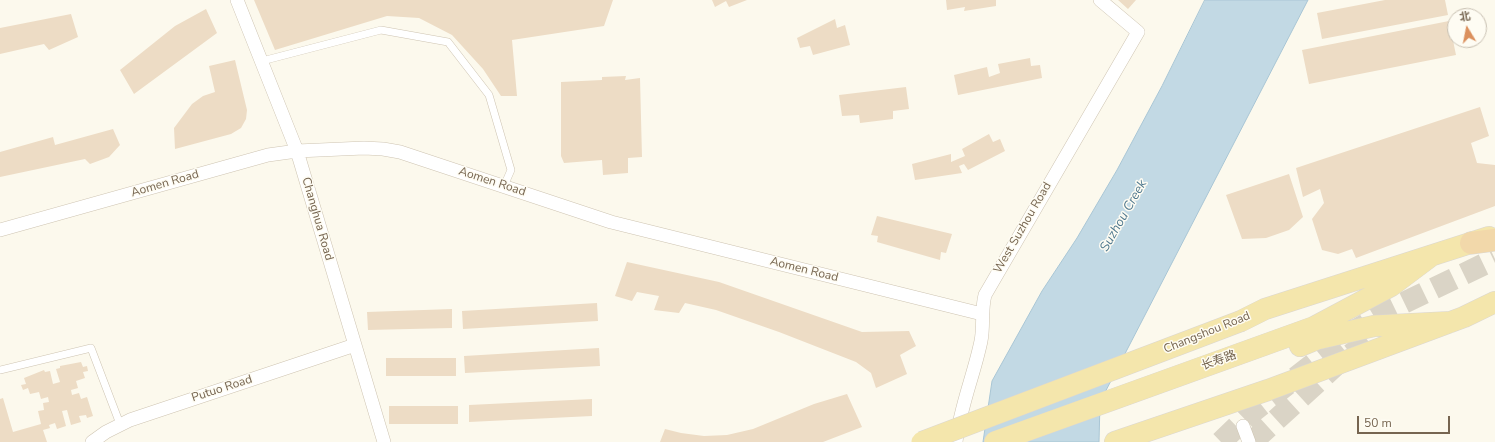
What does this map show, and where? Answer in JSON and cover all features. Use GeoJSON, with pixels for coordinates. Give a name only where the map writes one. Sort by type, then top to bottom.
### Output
{"type":"FeatureCollection","features":[{"type":"Feature","properties":{"kind":"highway"},"geometry":{"type":"LineString","coordinates":[[1471,243],[1495,240]]}},
{"type":"Feature","properties":{"kind":"main road","name":"Changshou Road"},"geometry":{"type":"LineString","coordinates":[[922,442],[1241,322],[1265,309],[1495,235]]}},
{"type":"Feature","properties":{"kind":"main road","name":"长寿路"},"geometry":{"type":"LineString","coordinates":[[1038,442],[1316,333],[1391,286],[1431,256]]}},
{"type":"Feature","properties":{"kind":"main road"},"geometry":{"type":"LineString","coordinates":[[1115,442],[1268,390],[1451,322],[1495,302]]}},
{"type":"Feature","properties":{"kind":"main road","name":"长寿路"},"geometry":{"type":"LineString","coordinates":[[995,442],[1316,333],[1374,326],[1451,322]]}},
{"type":"Feature","properties":{"kind":"street","name":"Changhua Road"},"geometry":{"type":"LineString","coordinates":[[237,0],[297,151],[384,442]]}},
{"type":"Feature","properties":{"kind":"street","name":"West Suzhou Road"},"geometry":{"type":"LineString","coordinates":[[956,442],[962,406],[982,336],[983,303],[989,286],[1138,32],[1100,0]]}},
{"type":"Feature","properties":{"kind":"street","name":"Aomen Road"},"geometry":{"type":"LineString","coordinates":[[0,230],[253,158],[297,151],[383,149],[400,152],[611,222],[982,314]]}},
{"type":"Feature","properties":{"kind":"street","name":"Putuo Road"},"geometry":{"type":"LineString","coordinates":[[92,442],[120,424],[355,345]]}},
{"type":"Feature","properties":{"kind":"street"},"geometry":{"type":"LineString","coordinates":[[1243,426],[1249,442]]}},
{"type":"Feature","properties":{"kind":"lane"},"geometry":{"type":"LineString","coordinates":[[262,61],[381,30],[448,42],[489,95],[511,170],[504,186]]}},
{"type":"Feature","properties":{"kind":"lane"},"geometry":{"type":"LineString","coordinates":[[0,370],[91,348],[120,424]]}},
{"type":"Feature","properties":{"kind":"water","name":"Suzhou Creek"},"geometry":{"type":"Polygon","coordinates":[[[1205,0],[1308,0],[1100,402],[1099,442],[983,442],[992,381],[1042,291],[1077,238],[1117,170],[1162,86],[1205,0]]]}},
{"type":"Feature","properties":{"kind":"building"},"geometry":{"type":"Polygon","coordinates":[[[254,0],[613,0],[604,26],[512,40],[517,96],[501,96],[483,69],[452,35],[419,18],[387,16],[275,50],[254,0]]]}},
{"type":"Feature","properties":{"kind":"building"},"geometry":{"type":"Polygon","coordinates":[[[712,0],[747,0],[729,7],[726,1],[715,7],[712,0]]]}},
{"type":"Feature","properties":{"kind":"building"},"geometry":{"type":"Polygon","coordinates":[[[946,0],[996,0],[996,6],[964,11],[965,7],[947,10],[946,0]]]}},
{"type":"Feature","properties":{"kind":"building"},"geometry":{"type":"Polygon","coordinates":[[[1118,0],[1136,0],[1128,9],[1118,0]]]}},
{"type":"Feature","properties":{"kind":"building"},"geometry":{"type":"Polygon","coordinates":[[[1385,0],[1445,0],[1447,10],[1447,15],[1322,39],[1317,13],[1385,0]]]}},
{"type":"Feature","properties":{"kind":"building"},"geometry":{"type":"Polygon","coordinates":[[[206,9],[217,33],[134,94],[120,70],[175,26],[206,9]]]}},
{"type":"Feature","properties":{"kind":"building"},"geometry":{"type":"Polygon","coordinates":[[[71,14],[78,37],[49,50],[44,44],[0,54],[0,28],[71,14]]]}},
{"type":"Feature","properties":{"kind":"building"},"geometry":{"type":"Polygon","coordinates":[[[835,19],[837,28],[845,25],[850,45],[813,55],[810,46],[800,48],[797,38],[835,19]]]}},
{"type":"Feature","properties":{"kind":"building"},"geometry":{"type":"Polygon","coordinates":[[[1447,21],[1447,48],[1455,48],[1456,55],[1309,84],[1302,50],[1447,21]]]}},
{"type":"Feature","properties":{"kind":"building"},"geometry":{"type":"Polygon","coordinates":[[[1030,58],[1031,66],[1040,65],[1042,78],[958,95],[954,75],[987,67],[989,77],[1000,73],[998,64],[1030,58]]]}},
{"type":"Feature","properties":{"kind":"building"},"geometry":{"type":"Polygon","coordinates":[[[235,60],[247,110],[246,119],[241,128],[231,134],[175,149],[174,128],[192,104],[203,96],[215,92],[209,66],[235,60]]]}},
{"type":"Feature","properties":{"kind":"building"},"geometry":{"type":"Polygon","coordinates":[[[626,76],[625,80],[640,78],[642,157],[628,158],[628,173],[603,175],[602,160],[564,163],[561,156],[561,82],[602,80],[602,77],[626,76]]]}},
{"type":"Feature","properties":{"kind":"building"},"geometry":{"type":"Polygon","coordinates":[[[906,87],[909,109],[893,111],[893,119],[860,123],[859,115],[842,116],[839,95],[906,87]]]}},
{"type":"Feature","properties":{"kind":"building"},"geometry":{"type":"Polygon","coordinates":[[[1480,107],[1489,136],[1471,143],[1477,163],[1495,165],[1495,206],[1356,258],[1352,249],[1338,254],[1322,250],[1312,219],[1324,203],[1320,189],[1303,197],[1296,168],[1480,107]]]}},
{"type":"Feature","properties":{"kind":"building"},"geometry":{"type":"Polygon","coordinates":[[[113,129],[120,145],[109,157],[90,164],[85,159],[0,177],[0,152],[53,137],[55,145],[113,129]]]}},
{"type":"Feature","properties":{"kind":"building"},"geometry":{"type":"Polygon","coordinates":[[[989,134],[993,142],[1000,139],[1005,151],[968,170],[964,164],[959,166],[962,173],[915,180],[912,164],[951,154],[951,162],[965,156],[962,149],[989,134]]]}},
{"type":"Feature","properties":{"kind":"building"},"geometry":{"type":"Polygon","coordinates":[[[1289,174],[1303,217],[1289,230],[1266,238],[1242,239],[1226,195],[1289,174]]]}},
{"type":"Feature","properties":{"kind":"building"},"geometry":{"type":"Polygon","coordinates":[[[877,216],[952,234],[946,253],[941,252],[940,260],[877,242],[878,236],[871,235],[877,216]]]}},
{"type":"Feature","properties":{"kind":"building"},"geometry":{"type":"Polygon","coordinates":[[[627,262],[719,282],[862,332],[909,331],[916,346],[900,355],[907,374],[876,388],[871,373],[856,362],[779,332],[716,310],[685,303],[679,313],[654,310],[659,296],[637,292],[632,301],[615,296],[627,262]]]}},
{"type":"Feature","properties":{"kind":"building"},"geometry":{"type":"Polygon","coordinates":[[[597,303],[598,321],[463,329],[462,311],[597,303]]]}},
{"type":"Feature","properties":{"kind":"building"},"geometry":{"type":"Polygon","coordinates":[[[452,309],[452,328],[368,330],[367,312],[452,309]]]}},
{"type":"Feature","properties":{"kind":"building"},"geometry":{"type":"Polygon","coordinates":[[[599,348],[600,366],[465,373],[464,356],[599,348]]]}},
{"type":"Feature","properties":{"kind":"building"},"geometry":{"type":"Polygon","coordinates":[[[386,358],[456,358],[456,376],[386,376],[386,358]]]}},
{"type":"Feature","properties":{"kind":"building"},"geometry":{"type":"Polygon","coordinates":[[[81,362],[83,367],[87,366],[88,371],[83,372],[85,378],[76,381],[78,388],[71,390],[72,395],[79,393],[81,399],[87,397],[93,416],[87,418],[86,415],[79,416],[81,422],[71,425],[67,410],[62,411],[66,426],[57,429],[55,423],[49,425],[50,428],[43,430],[47,442],[0,442],[0,399],[3,398],[13,432],[41,424],[38,411],[44,410],[43,403],[49,402],[48,397],[41,399],[39,392],[30,394],[28,388],[23,390],[21,385],[26,384],[24,378],[44,370],[45,372],[50,371],[53,384],[60,382],[56,369],[60,368],[60,366],[81,362]]]}},
{"type":"Feature","properties":{"kind":"building"},"geometry":{"type":"Polygon","coordinates":[[[847,394],[862,427],[823,442],[660,442],[665,429],[704,436],[727,435],[753,429],[814,404],[847,394]]]}},
{"type":"Feature","properties":{"kind":"building"},"geometry":{"type":"Polygon","coordinates":[[[592,399],[592,416],[469,422],[469,405],[592,399]]]}},
{"type":"Feature","properties":{"kind":"building"},"geometry":{"type":"Polygon","coordinates":[[[389,406],[458,406],[458,424],[389,424],[389,406]]]}},
{"type":"Feature","properties":{"kind":"tunnel"},"geometry":{"type":"LineString","coordinates":[[1221,442],[1251,413],[1356,330],[1391,309],[1495,259]]}},
{"type":"Feature","properties":{"kind":"tunnel"},"geometry":{"type":"LineString","coordinates":[[1252,442],[1336,365],[1392,325]]}}]}
